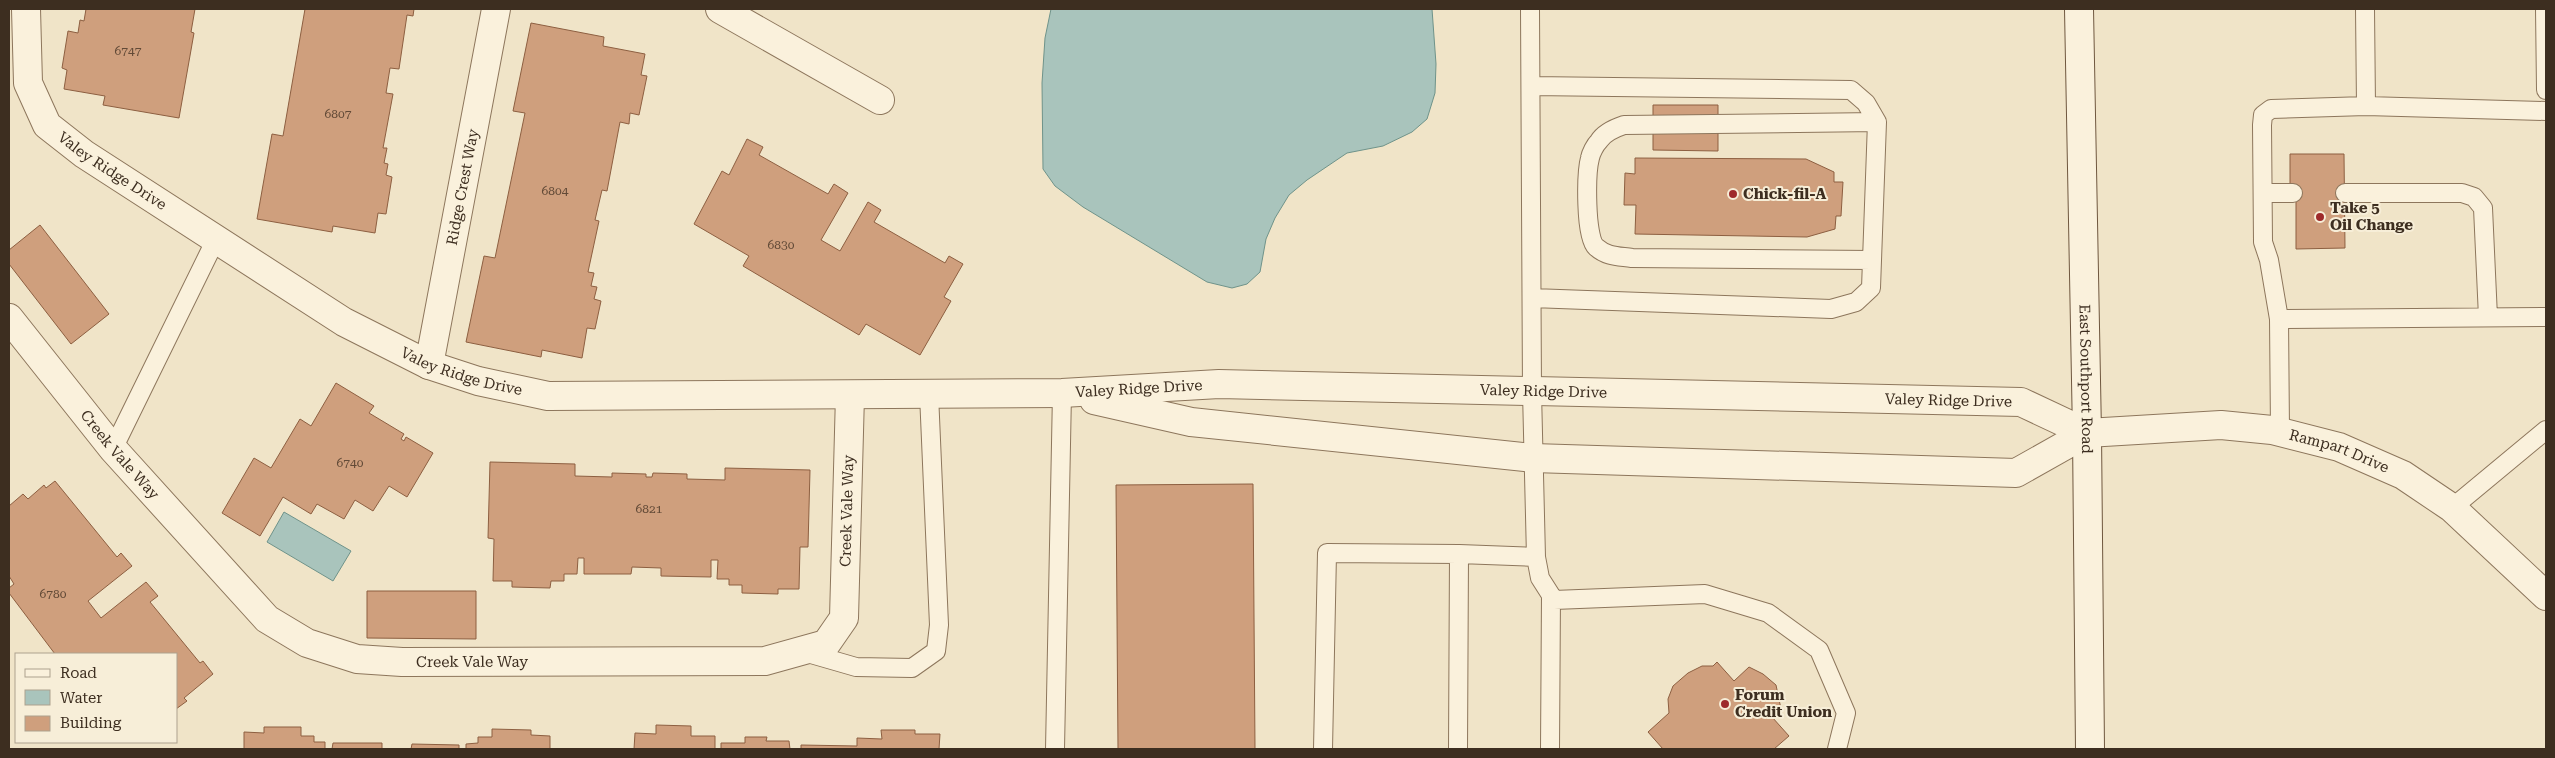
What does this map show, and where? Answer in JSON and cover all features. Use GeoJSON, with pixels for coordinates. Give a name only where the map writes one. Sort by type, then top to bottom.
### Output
{"type":"FeatureCollection","features":[{"type":"Feature","properties":{"kind":"street","name":"Valey Ridge Drive"},"geometry":{"type":"LineString","coordinates":[[26,9],[28,83],[47,125],[84,154],[344,322],[429,365],[478,381],[548,396],[1062,393],[1219,384],[2021,402],[2087,433]]}},
{"type":"Feature","properties":{"kind":"street","name":"Ridge Crest Way"},"geometry":{"type":"LineString","coordinates":[[429,365],[496,9]]}},
{"type":"Feature","properties":{"kind":"street"},"geometry":{"type":"LineString","coordinates":[[720,9],[880,100]]}},
{"type":"Feature","properties":{"kind":"street","name":"East Southport Road"},"geometry":{"type":"LineString","coordinates":[[2079,9],[2087,433],[2090,749]]}},
{"type":"Feature","properties":{"kind":"street","name":"Creek Vale Way"},"geometry":{"type":"LineString","coordinates":[[9,318],[113,449],[267,619],[308,643],[358,659],[402,662],[765,661],[804,652],[826,644],[844,618],[850,395]]}},
{"type":"Feature","properties":{"kind":"street","name":"Valey Ridge Drive"},"geometry":{"type":"LineString","coordinates":[[1062,393],[1191,422],[1533,458],[2016,473],[2087,433]]}},
{"type":"Feature","properties":{"kind":"street","name":"Rampart Drive"},"geometry":{"type":"LineString","coordinates":[[2087,433],[2222,425],[2280,431],[2321,441],[2368,458],[2403,475],[2452,508],[2546,596]]}},
{"type":"Feature","properties":{"kind":"lane"},"geometry":{"type":"LineString","coordinates":[[1530,9],[1533,458],[1536,557],[1540,578],[1554,600],[1706,594],[1768,613],[1819,650],[1846,713],[1837,749]]}},
{"type":"Feature","properties":{"kind":"lane"},"geometry":{"type":"LineString","coordinates":[[2365,9],[2366,106]]}},
{"type":"Feature","properties":{"kind":"lane"},"geometry":{"type":"LineString","coordinates":[[2545,9],[2546,90]]}},
{"type":"Feature","properties":{"kind":"lane"},"geometry":{"type":"LineString","coordinates":[[1531,86],[1851,90],[1866,103],[1877,122],[1871,288],[1856,302],[1831,309],[1532,298]]}},
{"type":"Feature","properties":{"kind":"lane"},"geometry":{"type":"LineString","coordinates":[[2280,431],[2280,319],[2269,260],[2263,242],[2262,124],[2264,115],[2271,108],[2366,106],[2546,111]]}},
{"type":"Feature","properties":{"kind":"lane"},"geometry":{"type":"LineString","coordinates":[[1872,260],[1632,258],[1608,255],[1595,247],[1589,236],[1588,211],[1590,158],[1599,140],[1613,129],[1624,125],[1877,122]]}},
{"type":"Feature","properties":{"kind":"lane"},"geometry":{"type":"LineString","coordinates":[[2263,193],[2293,193]]}},
{"type":"Feature","properties":{"kind":"lane"},"geometry":{"type":"LineString","coordinates":[[2345,193],[2462,193],[2474,197],[2483,208],[2488,317]]}},
{"type":"Feature","properties":{"kind":"lane"},"geometry":{"type":"LineString","coordinates":[[113,449],[216,239]]}},
{"type":"Feature","properties":{"kind":"lane"},"geometry":{"type":"LineString","coordinates":[[2280,319],[2546,317]]}},
{"type":"Feature","properties":{"kind":"lane"},"geometry":{"type":"LineString","coordinates":[[1055,749],[1062,393]]}},
{"type":"Feature","properties":{"kind":"lane"},"geometry":{"type":"LineString","coordinates":[[804,652],[856,667],[912,668],[936,651],[939,625],[929,394]]}},
{"type":"Feature","properties":{"kind":"lane"},"geometry":{"type":"LineString","coordinates":[[2452,508],[2546,430]]}},
{"type":"Feature","properties":{"kind":"lane"},"geometry":{"type":"LineString","coordinates":[[1323,749],[1326,553],[1459,554],[1536,557]]}},
{"type":"Feature","properties":{"kind":"lane"},"geometry":{"type":"LineString","coordinates":[[1458,749],[1459,554]]}},
{"type":"Feature","properties":{"kind":"lane"},"geometry":{"type":"LineString","coordinates":[[1550,749],[1551,596]]}},
{"type":"Feature","properties":{"kind":"water"},"geometry":{"type":"Polygon","coordinates":[[[1051,9],[1432,9],[1436,64],[1435,93],[1427,119],[1412,132],[1383,146],[1347,153],[1307,180],[1289,195],[1275,218],[1266,239],[1260,272],[1247,284],[1232,288],[1207,282],[1083,207],[1055,186],[1043,169],[1042,83],[1045,38],[1051,9]]]}},
{"type":"Feature","properties":{"kind":"water"},"geometry":{"type":"Polygon","coordinates":[[[284,512],[351,551],[333,581],[267,542],[284,512]]]}},
{"type":"Feature","properties":{"kind":"building"},"geometry":{"type":"Polygon","coordinates":[[[86,9],[195,9],[191,32],[194,33],[179,118],[103,105],[105,96],[64,89],[67,70],[62,68],[68,31],[78,33],[80,20],[84,21],[86,9]]]}},
{"type":"Feature","properties":{"kind":"building"},"geometry":{"type":"Polygon","coordinates":[[[305,9],[414,9],[413,16],[407,15],[399,69],[390,68],[386,93],[393,94],[383,148],[387,148],[384,163],[388,164],[386,175],[392,177],[386,214],[378,213],[375,233],[333,226],[332,232],[257,219],[272,134],[283,136],[305,9]]]}},
{"type":"Feature","properties":{"kind":"building"},"geometry":{"type":"Polygon","coordinates":[[[531,23],[604,37],[603,46],[645,54],[641,75],[647,76],[639,115],[630,113],[629,124],[620,122],[607,191],[602,190],[595,220],[599,221],[588,272],[594,273],[591,286],[597,287],[594,299],[601,301],[595,329],[587,328],[582,358],[542,350],[541,357],[466,342],[484,256],[495,258],[525,113],[513,111],[531,23]]]}},
{"type":"Feature","properties":{"kind":"building"},"geometry":{"type":"Polygon","coordinates":[[[1653,105],[1718,105],[1718,151],[1653,150],[1653,105]]]}},
{"type":"Feature","properties":{"kind":"building"},"geometry":{"type":"Polygon","coordinates":[[[747,139],[763,147],[759,155],[828,194],[834,184],[848,193],[821,240],[840,251],[868,202],[881,210],[874,222],[945,263],[949,256],[963,264],[944,297],[951,301],[920,355],[866,324],[859,335],[743,266],[749,256],[694,224],[722,171],[729,175],[747,139]]]}},
{"type":"Feature","properties":{"kind":"building","name":"Take 5 Oil Change"},"geometry":{"type":"Polygon","coordinates":[[[2290,154],[2344,154],[2345,248],[2296,249],[2296,186],[2290,187],[2290,154]]]}},
{"type":"Feature","properties":{"kind":"building","name":"Chick-fil-A"},"geometry":{"type":"Polygon","coordinates":[[[1635,158],[1806,159],[1834,172],[1834,182],[1843,182],[1841,216],[1836,216],[1835,229],[1807,237],[1635,234],[1636,205],[1624,205],[1625,173],[1635,174],[1635,158]]]}},
{"type":"Feature","properties":{"kind":"building"},"geometry":{"type":"Polygon","coordinates":[[[40,225],[109,314],[71,344],[9,264],[9,250],[40,225]]]}},
{"type":"Feature","properties":{"kind":"building"},"geometry":{"type":"Polygon","coordinates":[[[336,383],[374,406],[369,413],[404,434],[401,439],[404,441],[406,437],[433,453],[407,497],[389,486],[373,511],[355,500],[344,519],[317,504],[311,514],[283,497],[260,536],[222,513],[254,458],[271,468],[300,419],[311,426],[336,383]]]}},
{"type":"Feature","properties":{"kind":"building"},"geometry":{"type":"Polygon","coordinates":[[[490,462],[575,464],[575,476],[612,477],[612,473],[646,474],[646,477],[652,477],[653,473],[687,474],[687,479],[725,480],[725,468],[810,470],[808,547],[800,547],[799,589],[778,589],[778,594],[742,593],[742,585],[729,585],[729,579],[717,579],[718,560],[711,560],[711,577],[661,576],[661,568],[632,567],[631,574],[584,574],[584,558],[578,558],[577,574],[564,574],[564,581],[551,581],[550,588],[512,587],[512,581],[493,581],[494,539],[488,538],[490,462]]]}},
{"type":"Feature","properties":{"kind":"building"},"geometry":{"type":"Polygon","coordinates":[[[55,481],[117,557],[121,553],[132,566],[88,601],[101,618],[146,582],[158,596],[150,602],[200,663],[203,661],[213,674],[184,698],[187,701],[178,708],[178,653],[54,653],[9,593],[9,588],[14,584],[9,576],[9,506],[23,494],[28,499],[44,485],[46,488],[55,481]]]}},
{"type":"Feature","properties":{"kind":"building"},"geometry":{"type":"Polygon","coordinates":[[[1253,484],[1255,749],[1118,749],[1116,485],[1253,484]]]}},
{"type":"Feature","properties":{"kind":"building"},"geometry":{"type":"Polygon","coordinates":[[[367,591],[476,591],[476,639],[367,638],[367,591]]]}},
{"type":"Feature","properties":{"kind":"building","name":"Forum Credit Union"},"geometry":{"type":"Polygon","coordinates":[[[1717,662],[1734,681],[1749,667],[1763,674],[1776,685],[1781,709],[1772,717],[1789,736],[1774,749],[1663,749],[1648,732],[1669,713],[1668,699],[1673,686],[1688,673],[1702,666],[1713,666],[1717,662]]]}},
{"type":"Feature","properties":{"kind":"building"},"geometry":{"type":"Polygon","coordinates":[[[656,725],[691,726],[691,736],[715,736],[715,749],[634,749],[635,733],[656,734],[656,725]]]}},
{"type":"Feature","properties":{"kind":"building"},"geometry":{"type":"Polygon","coordinates":[[[264,727],[301,727],[301,736],[314,736],[314,742],[325,742],[325,749],[244,749],[244,732],[264,733],[264,727]]]}},
{"type":"Feature","properties":{"kind":"building"},"geometry":{"type":"Polygon","coordinates":[[[492,729],[531,730],[531,735],[550,736],[550,749],[466,749],[466,744],[478,743],[478,737],[492,737],[492,729]]]}},
{"type":"Feature","properties":{"kind":"building"},"geometry":{"type":"Polygon","coordinates":[[[881,730],[915,730],[915,734],[940,734],[939,749],[801,749],[801,745],[857,746],[857,738],[882,739],[881,730]]]}},
{"type":"Feature","properties":{"kind":"building"},"geometry":{"type":"Polygon","coordinates":[[[745,737],[767,737],[766,741],[789,741],[790,749],[721,749],[721,743],[745,743],[745,737]]]}},
{"type":"Feature","properties":{"kind":"building"},"geometry":{"type":"Polygon","coordinates":[[[333,743],[382,743],[382,749],[332,749],[333,743]]]}},
{"type":"Feature","properties":{"kind":"building"},"geometry":{"type":"Polygon","coordinates":[[[412,744],[459,745],[459,749],[411,749],[412,744]]]}},
{"type":"Feature","properties":{"kind":"place","name":"Chick-fil-A"},"geometry":{"type":"Point","coordinates":[1733,194]}},
{"type":"Feature","properties":{"kind":"place","name":"Take 5 Oil Change"},"geometry":{"type":"Point","coordinates":[2320,217]}},
{"type":"Feature","properties":{"kind":"place","name":"Forum Credit Union"},"geometry":{"type":"Point","coordinates":[1725,704]}}]}
